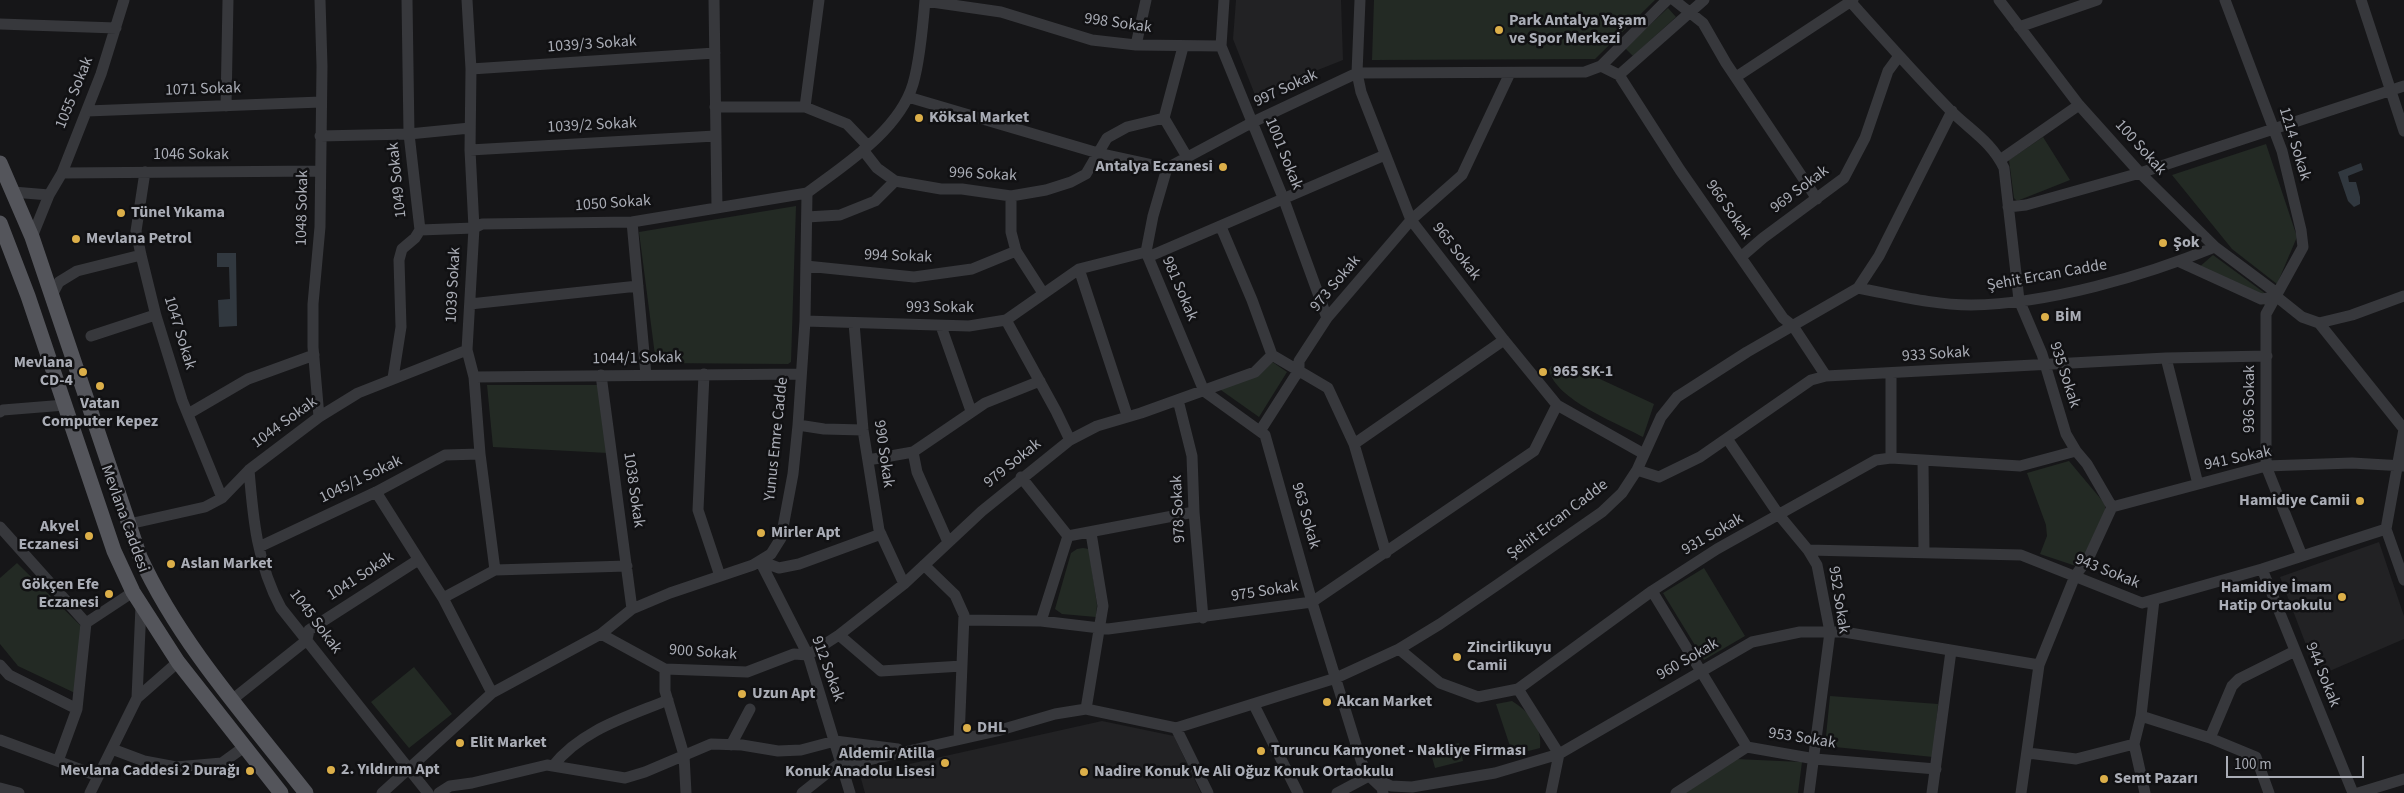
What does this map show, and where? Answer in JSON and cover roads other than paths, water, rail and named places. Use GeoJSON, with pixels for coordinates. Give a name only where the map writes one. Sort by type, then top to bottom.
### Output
{"type":"FeatureCollection","features":[{"type":"Feature","properties":{"kind":"main road","name":"Mevlana Caddesi"},"geometry":{"type":"LineString","coordinates":[[0,163],[32,237],[140,557],[171,616],[306,793]]}},
{"type":"Feature","properties":{"kind":"main road","name":"Mevlana Caddesi"},"geometry":{"type":"LineString","coordinates":[[0,183],[25,240],[39,261]]}},
{"type":"Feature","properties":{"kind":"main road","name":"Mevlana Caddesi"},"geometry":{"type":"LineString","coordinates":[[0,223],[4,246],[65,405],[114,551],[132,592],[178,662],[281,793]]}},
{"type":"Feature","properties":{"kind":"street","name":"1055 Sokak"},"geometry":{"type":"LineString","coordinates":[[32,237],[49,195],[62,173],[87,111],[124,0]]}},
{"type":"Feature","properties":{"kind":"street"},"geometry":{"type":"LineString","coordinates":[[226,106],[228,0]]}},
{"type":"Feature","properties":{"kind":"street","name":"1048 Sokak"},"geometry":{"type":"LineString","coordinates":[[318,417],[313,304],[320,227],[320,102],[322,66],[320,0]]}},
{"type":"Feature","properties":{"kind":"street","name":"1049 Sokak"},"geometry":{"type":"LineString","coordinates":[[394,378],[401,327],[399,260],[402,249],[415,238],[420,230],[409,134],[407,0]]}},
{"type":"Feature","properties":{"kind":"street","name":"1039 Sokak"},"geometry":{"type":"LineString","coordinates":[[467,0],[471,69],[470,150],[474,228],[467,350],[474,377],[480,454],[495,570]]}},
{"type":"Feature","properties":{"kind":"street"},"geometry":{"type":"LineString","coordinates":[[714,0],[717,208]]}},
{"type":"Feature","properties":{"kind":"street"},"geometry":{"type":"LineString","coordinates":[[805,108],[819,0]]}},
{"type":"Feature","properties":{"kind":"street"},"geometry":{"type":"LineString","coordinates":[[1136,45],[1146,0]]}},
{"type":"Feature","properties":{"kind":"street","name":"1001 Sokak"},"geometry":{"type":"LineString","coordinates":[[1224,0],[1222,46],[1254,122],[1327,318]]}},
{"type":"Feature","properties":{"kind":"street","name":"965 Sokak"},"geometry":{"type":"LineString","coordinates":[[1360,0],[1357,73],[1361,92],[1411,220],[1557,405],[1644,454]]}},
{"type":"Feature","properties":{"kind":"street"},"geometry":{"type":"LineString","coordinates":[[1667,0],[1601,66],[1619,75],[1704,0]]}},
{"type":"Feature","properties":{"kind":"street"},"geometry":{"type":"LineString","coordinates":[[1674,0],[1692,12],[1703,23],[1736,77],[1817,199]]}},
{"type":"Feature","properties":{"kind":"street","name":"100 Sokak"},"geometry":{"type":"LineString","coordinates":[[1999,0],[2080,105],[2140,173],[2215,248],[2274,291],[2277,297],[2302,317],[2320,323]]}},
{"type":"Feature","properties":{"kind":"street"},"geometry":{"type":"LineString","coordinates":[[2019,27],[2097,0]]}},
{"type":"Feature","properties":{"kind":"street","name":"1214 Sokak"},"geometry":{"type":"LineString","coordinates":[[2225,0],[2275,130],[2301,230],[2303,247],[2277,297]]}},
{"type":"Feature","properties":{"kind":"street"},"geometry":{"type":"LineString","coordinates":[[2361,0],[2404,131]]}},
{"type":"Feature","properties":{"kind":"street"},"geometry":{"type":"LineString","coordinates":[[807,193],[865,148],[895,118],[908,97],[913,83],[925,1]]}},
{"type":"Feature","properties":{"kind":"street","name":"998 Sokak"},"geometry":{"type":"LineString","coordinates":[[925,1],[1001,12],[1092,40],[1136,45],[1222,46]]}},
{"type":"Feature","properties":{"kind":"street"},"geometry":{"type":"LineString","coordinates":[[1736,77],[1851,1]]}},
{"type":"Feature","properties":{"kind":"street","name":"935 Sokak"},"geometry":{"type":"LineString","coordinates":[[1851,1],[1899,56],[1952,111],[1991,145],[2000,160],[2004,168],[2019,300],[2045,365],[2066,434],[2076,452],[2087,464],[2112,507]]}},
{"type":"Feature","properties":{"kind":"street"},"geometry":{"type":"LineString","coordinates":[[0,24],[116,28]]}},
{"type":"Feature","properties":{"kind":"street"},"geometry":{"type":"LineString","coordinates":[[1183,47],[1164,118],[1187,157]]}},
{"type":"Feature","properties":{"kind":"street","name":"1039/3 Sokak"},"geometry":{"type":"LineString","coordinates":[[471,69],[715,53]]}},
{"type":"Feature","properties":{"kind":"street","name":"969 Sokak"},"geometry":{"type":"LineString","coordinates":[[1741,257],[1763,238],[1844,178],[1865,138],[1888,71],[1899,56]]}},
{"type":"Feature","properties":{"kind":"street","name":"997 Sokak"},"geometry":{"type":"LineString","coordinates":[[1167,168],[1254,122],[1357,73],[1585,72],[1601,66]]}},
{"type":"Feature","properties":{"kind":"street","name":"973 Sokak"},"geometry":{"type":"LineString","coordinates":[[1260,431],[1299,370],[1299,361],[1327,318],[1411,220],[1462,176],[1510,73]]}},
{"type":"Feature","properties":{"kind":"street","name":"966 Sokak"},"geometry":{"type":"LineString","coordinates":[[1619,75],[1686,178],[1783,318],[1793,326],[1826,376]]}},
{"type":"Feature","properties":{"kind":"street"},"geometry":{"type":"LineString","coordinates":[[2008,207],[2026,205],[2140,173],[2404,86]]}},
{"type":"Feature","properties":{"kind":"street"},"geometry":{"type":"LineString","coordinates":[[908,97],[1098,152],[1167,168]]}},
{"type":"Feature","properties":{"kind":"street","name":"1071 Sokak"},"geometry":{"type":"LineString","coordinates":[[87,111],[320,102]]}},
{"type":"Feature","properties":{"kind":"street"},"geometry":{"type":"LineString","coordinates":[[2000,160],[2080,105]]}},
{"type":"Feature","properties":{"kind":"street"},"geometry":{"type":"LineString","coordinates":[[715,107],[805,108],[847,124],[877,168],[895,182],[875,201],[840,215],[807,217]]}},
{"type":"Feature","properties":{"kind":"street"},"geometry":{"type":"LineString","coordinates":[[1858,288],[1880,256],[1952,111]]}},
{"type":"Feature","properties":{"kind":"street","name":"996 Sokak"},"geometry":{"type":"LineString","coordinates":[[895,182],[1011,196],[1046,190],[1071,182],[1086,174],[1107,138],[1127,127],[1164,118]]}},
{"type":"Feature","properties":{"kind":"street"},"geometry":{"type":"LineString","coordinates":[[320,136],[409,134],[470,128]]}},
{"type":"Feature","properties":{"kind":"street","name":"1039/2 Sokak"},"geometry":{"type":"LineString","coordinates":[[470,150],[715,136]]}},
{"type":"Feature","properties":{"kind":"street","name":"993 Sokak"},"geometry":{"type":"LineString","coordinates":[[805,321],[969,326],[1006,320],[1079,269],[1147,254],[1221,227],[1385,155]]}},
{"type":"Feature","properties":{"kind":"street","name":"981 Sokak"},"geometry":{"type":"LineString","coordinates":[[1167,168],[1153,216],[1147,254],[1204,391]]}},
{"type":"Feature","properties":{"kind":"street","name":"1046 Sokak"},"geometry":{"type":"LineString","coordinates":[[62,173],[320,171]]}},
{"type":"Feature","properties":{"kind":"street","name":"1047 Sokak"},"geometry":{"type":"LineString","coordinates":[[146,172],[136,231],[141,255],[155,315],[188,414],[222,498]]}},
{"type":"Feature","properties":{"kind":"street"},"geometry":{"type":"LineString","coordinates":[[13,192],[49,195]]}},
{"type":"Feature","properties":{"kind":"street","name":"1050 Sokak"},"geometry":{"type":"LineString","coordinates":[[420,230],[474,228],[482,224],[632,222],[807,193]]}},
{"type":"Feature","properties":{"kind":"street","name":"Yunus Emre Cadde"},"geometry":{"type":"LineString","coordinates":[[382,793],[492,694],[601,634],[632,609],[760,561],[772,554],[781,538],[798,425],[805,321],[807,193]]}},
{"type":"Feature","properties":{"kind":"street"},"geometry":{"type":"LineString","coordinates":[[1011,196],[1012,232],[1016,252],[1043,293]]}},
{"type":"Feature","properties":{"kind":"street"},"geometry":{"type":"LineString","coordinates":[[632,222],[646,375]]}},
{"type":"Feature","properties":{"kind":"street"},"geometry":{"type":"LineString","coordinates":[[1221,227],[1252,300],[1272,355],[1328,388],[1354,444],[1386,553]]}},
{"type":"Feature","properties":{"kind":"street","name":"Şehit Ercan Cadde"},"geometry":{"type":"LineString","coordinates":[[841,762],[851,764],[1055,714],[1086,709],[1176,728],[1336,678],[1399,649],[1440,624],[1602,512],[1622,493],[1637,470],[1661,417],[1677,397],[1858,288],[1937,303],[1971,305],[2019,300],[2043,297],[2118,280],[2180,262],[2215,248]]}},
{"type":"Feature","properties":{"kind":"street","name":"994 Sokak"},"geometry":{"type":"LineString","coordinates":[[806,266],[914,277],[972,269],[1016,252]]}},
{"type":"Feature","properties":{"kind":"street"},"geometry":{"type":"LineString","coordinates":[[51,297],[59,282],[77,271],[141,255]]}},
{"type":"Feature","properties":{"kind":"street"},"geometry":{"type":"LineString","coordinates":[[2180,262],[2261,299],[2277,297]]}},
{"type":"Feature","properties":{"kind":"street"},"geometry":{"type":"LineString","coordinates":[[1079,269],[1127,416]]}},
{"type":"Feature","properties":{"kind":"street"},"geometry":{"type":"LineString","coordinates":[[470,304],[638,286]]}},
{"type":"Feature","properties":{"kind":"street"},"geometry":{"type":"LineString","coordinates":[[2404,296],[2352,316],[2320,323],[2404,429],[2400,466],[2386,529],[2404,580]]}},
{"type":"Feature","properties":{"kind":"street","name":"936 Sokak"},"geometry":{"type":"LineString","coordinates":[[2277,297],[2266,314],[2266,466],[2302,556]]}},
{"type":"Feature","properties":{"kind":"street"},"geometry":{"type":"LineString","coordinates":[[91,336],[155,315]]}},
{"type":"Feature","properties":{"kind":"street"},"geometry":{"type":"LineString","coordinates":[[1006,320],[1070,440]]}},
{"type":"Feature","properties":{"kind":"street","name":"990 Sokak"},"geometry":{"type":"LineString","coordinates":[[854,323],[868,472],[881,534],[904,584]]}},
{"type":"Feature","properties":{"kind":"street"},"geometry":{"type":"LineString","coordinates":[[941,326],[971,411]]}},
{"type":"Feature","properties":{"kind":"street"},"geometry":{"type":"LineString","coordinates":[[1354,444],[1504,340]]}},
{"type":"Feature","properties":{"kind":"street","name":"1044 Sokak"},"geometry":{"type":"LineString","coordinates":[[129,524],[205,507],[222,498],[249,470],[318,417],[358,393],[467,350]]}},
{"type":"Feature","properties":{"kind":"street"},"geometry":{"type":"LineString","coordinates":[[188,414],[248,380],[314,355]]}},
{"type":"Feature","properties":{"kind":"street","name":"979 Sokak"},"geometry":{"type":"LineString","coordinates":[[808,655],[839,635],[904,584],[1021,477],[1070,440],[1098,426],[1204,391],[1254,372],[1272,355]]}},
{"type":"Feature","properties":{"kind":"street","name":"933 Sokak"},"geometry":{"type":"LineString","coordinates":[[1637,470],[1659,478],[1728,440],[1811,380],[1826,376],[2166,358],[2267,356]]}},
{"type":"Feature","properties":{"kind":"street"},"geometry":{"type":"LineString","coordinates":[[2166,358],[2198,484]]}},
{"type":"Feature","properties":{"kind":"street"},"geometry":{"type":"LineString","coordinates":[[704,374],[698,510],[720,576]]}},
{"type":"Feature","properties":{"kind":"street","name":"1044/1 Sokak"},"geometry":{"type":"LineString","coordinates":[[474,377],[801,374]]}},
{"type":"Feature","properties":{"kind":"street"},"geometry":{"type":"LineString","coordinates":[[1891,374],[1891,458]]}},
{"type":"Feature","properties":{"kind":"street","name":"1038 Sokak"},"geometry":{"type":"LineString","coordinates":[[601,375],[632,609]]}},
{"type":"Feature","properties":{"kind":"street"},"geometry":{"type":"LineString","coordinates":[[868,460],[913,452],[985,403],[1040,381]]}},
{"type":"Feature","properties":{"kind":"street","name":"963 Sokak"},"geometry":{"type":"LineString","coordinates":[[1204,391],[1265,435],[1312,602],[1358,751],[1369,776],[1382,788],[1383,793]]}},
{"type":"Feature","properties":{"kind":"street","name":"978 Sokak"},"geometry":{"type":"LineString","coordinates":[[1178,400],[1192,456],[1194,512],[1203,618]]}},
{"type":"Feature","properties":{"kind":"street"},"geometry":{"type":"LineString","coordinates":[[1,410],[65,405]]}},
{"type":"Feature","properties":{"kind":"street","name":"975 Sokak"},"geometry":{"type":"LineString","coordinates":[[964,620],[1041,622],[1099,629],[1203,618],[1312,602],[1534,450],[1557,405]]}},
{"type":"Feature","properties":{"kind":"street"},"geometry":{"type":"LineString","coordinates":[[798,425],[824,429],[863,430]]}},
{"type":"Feature","properties":{"kind":"street","name":"952 Sokak"},"geometry":{"type":"LineString","coordinates":[[1728,440],[1779,515],[1808,550],[1817,565],[1830,632],[1815,759],[1809,793]]}},
{"type":"Feature","properties":{"kind":"street"},"geometry":{"type":"LineString","coordinates":[[913,452],[917,472],[948,542]]}},
{"type":"Feature","properties":{"kind":"street","name":"931 Sokak"},"geometry":{"type":"LineString","coordinates":[[1399,649],[1440,683],[1478,697],[1518,688],[1652,591],[1717,549],[1876,460],[1891,458],[2020,466],[2076,452]]}},
{"type":"Feature","properties":{"kind":"street","name":"1045/1 Sokak"},"geometry":{"type":"LineString","coordinates":[[259,547],[376,492],[446,454],[480,454]]}},
{"type":"Feature","properties":{"kind":"street"},"geometry":{"type":"LineString","coordinates":[[1923,461],[1924,552]]}},
{"type":"Feature","properties":{"kind":"street","name":"941 Sokak"},"geometry":{"type":"LineString","coordinates":[[2112,507],[2266,466],[2352,463],[2400,466]]}},
{"type":"Feature","properties":{"kind":"street","name":"1045 Sokak"},"geometry":{"type":"LineString","coordinates":[[249,470],[259,547],[269,586],[280,608],[308,640],[428,793]]}},
{"type":"Feature","properties":{"kind":"street"},"geometry":{"type":"LineString","coordinates":[[1021,477],[1068,536]]}},
{"type":"Feature","properties":{"kind":"street"},"geometry":{"type":"LineString","coordinates":[[376,492],[443,598],[492,694]]}},
{"type":"Feature","properties":{"kind":"street"},"geometry":{"type":"LineString","coordinates":[[2021,793],[2039,665],[2075,576],[2089,557],[2112,507]]}},
{"type":"Feature","properties":{"kind":"street"},"geometry":{"type":"LineString","coordinates":[[1068,536],[1194,512]]}},
{"type":"Feature","properties":{"kind":"street"},"geometry":{"type":"LineString","coordinates":[[0,528],[86,623],[77,709],[58,761]]}},
{"type":"Feature","properties":{"kind":"street","name":"943 Sokak"},"geometry":{"type":"LineString","coordinates":[[1808,550],[2021,555],[2142,603],[2262,569],[2386,529]]}},
{"type":"Feature","properties":{"kind":"street"},"geometry":{"type":"LineString","coordinates":[[1086,709],[1102,606],[1091,533]]}},
{"type":"Feature","properties":{"kind":"street"},"geometry":{"type":"LineString","coordinates":[[760,561],[779,568],[799,564],[881,534]]}},
{"type":"Feature","properties":{"kind":"street"},"geometry":{"type":"LineString","coordinates":[[1041,622],[1068,536]]}},
{"type":"Feature","properties":{"kind":"street","name":"1041 Sokak"},"geometry":{"type":"LineString","coordinates":[[233,699],[308,640],[310,630],[418,560]]}},
{"type":"Feature","properties":{"kind":"street","name":"912 Sokak"},"geometry":{"type":"LineString","coordinates":[[760,561],[808,655],[850,793]]}},
{"type":"Feature","properties":{"kind":"street"},"geometry":{"type":"LineString","coordinates":[[924,565],[955,595],[964,620],[959,739]]}},
{"type":"Feature","properties":{"kind":"street"},"geometry":{"type":"LineString","coordinates":[[443,598],[495,570],[627,566]]}},
{"type":"Feature","properties":{"kind":"street","name":"944 Sokak"},"geometry":{"type":"LineString","coordinates":[[2262,569],[2353,793]]}},
{"type":"Feature","properties":{"kind":"street"},"geometry":{"type":"LineString","coordinates":[[1652,591],[1702,670],[1747,747]]}},
{"type":"Feature","properties":{"kind":"street"},"geometry":{"type":"LineString","coordinates":[[86,623],[132,592]]}},
{"type":"Feature","properties":{"kind":"street"},"geometry":{"type":"LineString","coordinates":[[2145,793],[2134,744],[2141,716],[2154,600]]}},
{"type":"Feature","properties":{"kind":"street"},"geometry":{"type":"LineString","coordinates":[[137,698],[141,606]]}},
{"type":"Feature","properties":{"kind":"street","name":"960 Sokak"},"geometry":{"type":"LineString","coordinates":[[1369,776],[1391,786],[1412,787],[1494,773],[1559,754],[1752,642],[1800,632],[1844,632],[2039,665]]}},
{"type":"Feature","properties":{"kind":"street","name":"900 Sokak"},"geometry":{"type":"LineString","coordinates":[[601,634],[665,669],[747,672],[794,654],[808,655]]}},
{"type":"Feature","properties":{"kind":"street"},"geometry":{"type":"LineString","coordinates":[[839,635],[881,671],[962,666]]}},
{"type":"Feature","properties":{"kind":"street"},"geometry":{"type":"LineString","coordinates":[[1932,793],[1951,650]]}},
{"type":"Feature","properties":{"kind":"street"},"geometry":{"type":"LineString","coordinates":[[2210,738],[2232,686],[2239,679],[2295,652]]}},
{"type":"Feature","properties":{"kind":"street"},"geometry":{"type":"LineString","coordinates":[[90,793],[137,698],[178,662]]}},
{"type":"Feature","properties":{"kind":"street"},"geometry":{"type":"LineString","coordinates":[[0,665],[9,675],[77,709]]}},
{"type":"Feature","properties":{"kind":"street"},"geometry":{"type":"LineString","coordinates":[[665,669],[668,700],[684,754],[686,793]]}},
{"type":"Feature","properties":{"kind":"street"},"geometry":{"type":"LineString","coordinates":[[1518,688],[1559,754],[1551,793]]}},
{"type":"Feature","properties":{"kind":"street"},"geometry":{"type":"LineString","coordinates":[[553,766],[564,752],[590,734],[618,719],[668,700]]}},
{"type":"Feature","properties":{"kind":"street"},"geometry":{"type":"LineString","coordinates":[[1254,705],[1298,793]]}},
{"type":"Feature","properties":{"kind":"street"},"geometry":{"type":"LineString","coordinates":[[731,745],[750,709]]}},
{"type":"Feature","properties":{"kind":"street"},"geometry":{"type":"LineString","coordinates":[[2141,716],[2210,738],[2256,757],[2269,793]]}},
{"type":"Feature","properties":{"kind":"street"},"geometry":{"type":"LineString","coordinates":[[1176,728],[1208,793]]}},
{"type":"Feature","properties":{"kind":"street"},"geometry":{"type":"LineString","coordinates":[[0,740],[98,776]]}},
{"type":"Feature","properties":{"kind":"street","name":"Şehit Ercan Cadde"},"geometry":{"type":"LineString","coordinates":[[439,793],[450,786],[472,784],[547,765],[625,778],[645,772],[711,744],[778,751],[802,750],[835,741],[906,750]]}},
{"type":"Feature","properties":{"kind":"street"},"geometry":{"type":"LineString","coordinates":[[2028,753],[2076,759],[2134,744]]}},
{"type":"Feature","properties":{"kind":"street"},"geometry":{"type":"LineString","coordinates":[[112,749],[144,760],[176,767],[222,763],[244,747]]}},
{"type":"Feature","properties":{"kind":"street","name":"953 Sokak"},"geometry":{"type":"LineString","coordinates":[[1676,793],[1747,747],[1815,759],[1936,769]]}},
{"type":"Feature","properties":{"kind":"street"},"geometry":{"type":"LineString","coordinates":[[802,793],[841,762]]}},
{"type":"Feature","properties":{"kind":"street"},"geometry":{"type":"LineString","coordinates":[[1337,793],[1369,776]]}},
{"type":"Feature","properties":{"kind":"street"},"geometry":{"type":"LineString","coordinates":[[2358,793],[2404,779]]}},
{"type":"Feature","properties":{"kind":"street"},"geometry":{"type":"LineString","coordinates":[[0,788],[19,793]]}},
{"type":"Feature","properties":{"kind":"place","name":"Park Antalya Yaşam ve Spor Merkezi"},"geometry":{"type":"Point","coordinates":[1499,30]}},
{"type":"Feature","properties":{"kind":"place","name":"Köksal Market"},"geometry":{"type":"Point","coordinates":[919,118]}},
{"type":"Feature","properties":{"kind":"place","name":"Antalya Eczanesi"},"geometry":{"type":"Point","coordinates":[1223,167]}},
{"type":"Feature","properties":{"kind":"place","name":"Tünel Yıkama"},"geometry":{"type":"Point","coordinates":[121,213]}},
{"type":"Feature","properties":{"kind":"place","name":"Mevlana Petrol"},"geometry":{"type":"Point","coordinates":[76,239]}},
{"type":"Feature","properties":{"kind":"place","name":"Şok"},"geometry":{"type":"Point","coordinates":[2163,243]}},
{"type":"Feature","properties":{"kind":"place","name":"BİM"},"geometry":{"type":"Point","coordinates":[2045,317]}},
{"type":"Feature","properties":{"kind":"place","name":"Mevlana CD-4"},"geometry":{"type":"Point","coordinates":[83,372]}},
{"type":"Feature","properties":{"kind":"place","name":"965 SK-1"},"geometry":{"type":"Point","coordinates":[1543,372]}},
{"type":"Feature","properties":{"kind":"place","name":"Vatan Computer Kepez"},"geometry":{"type":"Point","coordinates":[100,386]}},
{"type":"Feature","properties":{"kind":"place","name":"Hamidiye Camii"},"geometry":{"type":"Point","coordinates":[2360,501]}},
{"type":"Feature","properties":{"kind":"place","name":"Mirler Apt"},"geometry":{"type":"Point","coordinates":[761,533]}},
{"type":"Feature","properties":{"kind":"place","name":"Akyel Eczanesi"},"geometry":{"type":"Point","coordinates":[89,536]}},
{"type":"Feature","properties":{"kind":"place","name":"Aslan Market"},"geometry":{"type":"Point","coordinates":[171,564]}},
{"type":"Feature","properties":{"kind":"place","name":"Gökçen Efe Eczanesi"},"geometry":{"type":"Point","coordinates":[109,594]}},
{"type":"Feature","properties":{"kind":"place","name":"Hamidiye İmam Hatip Ortaokulu"},"geometry":{"type":"Point","coordinates":[2342,597]}},
{"type":"Feature","properties":{"kind":"place","name":"Zincirlikuyu Camii"},"geometry":{"type":"Point","coordinates":[1457,657]}},
{"type":"Feature","properties":{"kind":"place","name":"Uzun Apt"},"geometry":{"type":"Point","coordinates":[742,694]}},
{"type":"Feature","properties":{"kind":"place","name":"Akcan Market"},"geometry":{"type":"Point","coordinates":[1327,702]}},
{"type":"Feature","properties":{"kind":"place","name":"DHL"},"geometry":{"type":"Point","coordinates":[967,728]}},
{"type":"Feature","properties":{"kind":"place","name":"Elit Market"},"geometry":{"type":"Point","coordinates":[460,743]}},
{"type":"Feature","properties":{"kind":"place","name":"Turuncu Kamyonet - Nakliye Firması"},"geometry":{"type":"Point","coordinates":[1261,751]}},
{"type":"Feature","properties":{"kind":"place","name":"Aldemir Atilla Konuk Anadolu Lisesi"},"geometry":{"type":"Point","coordinates":[945,763]}},
{"type":"Feature","properties":{"kind":"place","name":"2. Yıldırım Apt"},"geometry":{"type":"Point","coordinates":[331,770]}},
{"type":"Feature","properties":{"kind":"place","name":"Mevlana Caddesi 2 Durağı"},"geometry":{"type":"Point","coordinates":[250,771]}},
{"type":"Feature","properties":{"kind":"place","name":"Nadire Konuk Ve Ali Oğuz Konuk Ortaokulu"},"geometry":{"type":"Point","coordinates":[1084,772]}},
{"type":"Feature","properties":{"kind":"place","name":"Semt Pazarı"},"geometry":{"type":"Point","coordinates":[2104,779]}}]}
